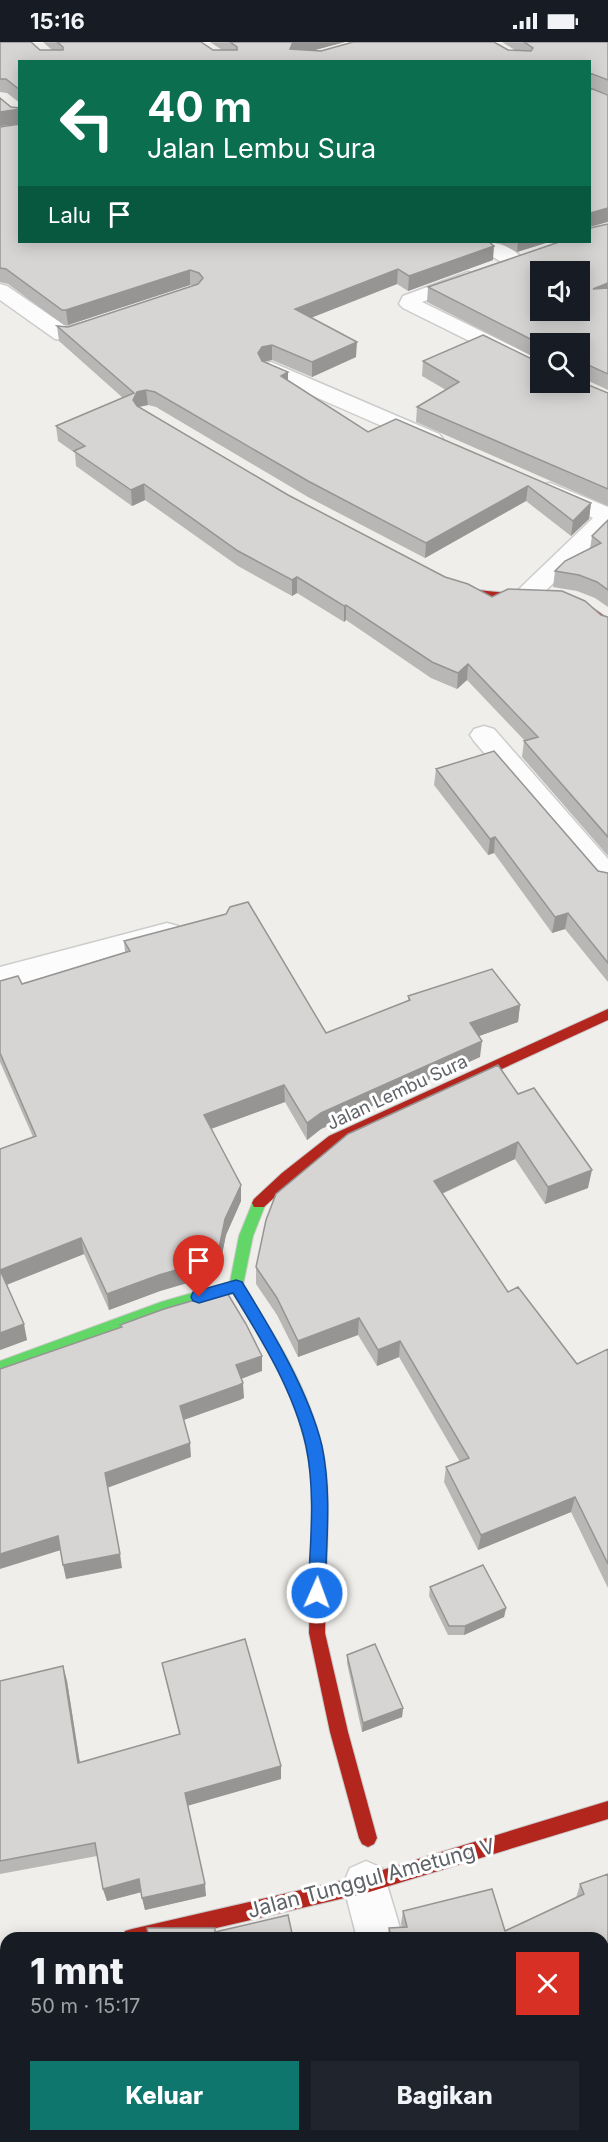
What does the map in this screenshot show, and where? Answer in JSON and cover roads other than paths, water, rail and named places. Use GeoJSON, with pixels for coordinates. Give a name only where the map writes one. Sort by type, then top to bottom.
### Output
{"type":"FeatureCollection","features":[{"type":"Feature","properties":{"kind":"street"},"geometry":{"type":"LineString","coordinates":[[485,243],[524,258],[419,295],[410,300],[410,304],[530,364]]}},
{"type":"Feature","properties":{"kind":"street"},"geometry":{"type":"LineString","coordinates":[[0,290],[63,334],[78,333],[123,317]]}},
{"type":"Feature","properties":{"kind":"street"},"geometry":{"type":"LineString","coordinates":[[271,369],[456,449]]}},
{"type":"Feature","properties":{"kind":"street"},"geometry":{"type":"LineString","coordinates":[[527,595],[584,537],[608,517],[532,483]]}},
{"type":"Feature","properties":{"kind":"street"},"geometry":{"type":"LineString","coordinates":[[433,575],[454,586],[483,594],[561,597],[579,602],[593,610],[608,624]]}},
{"type":"Feature","properties":{"kind":"street"},"geometry":{"type":"LineString","coordinates":[[484,735],[608,878]]}},
{"type":"Feature","properties":{"kind":"street"},"geometry":{"type":"LineString","coordinates":[[0,978],[192,927]]}},
{"type":"Feature","properties":{"kind":"street","name":"Jalan Lembu Sura"},"geometry":{"type":"LineString","coordinates":[[236,1286],[246,1236],[260,1202],[287,1177],[334,1140],[608,1014]]}},
{"type":"Feature","properties":{"kind":"street"},"geometry":{"type":"LineString","coordinates":[[0,1368],[161,1308],[236,1286],[262,1326],[298,1400],[314,1446],[320,1497],[317,1633],[339,1732],[368,1838]]}},
{"type":"Feature","properties":{"kind":"street","name":"Jalan Tunggul Ametung V"},"geometry":{"type":"LineString","coordinates":[[158,1932],[366,1884],[608,1810]]}},
{"type":"Feature","properties":{"kind":"street"},"geometry":{"type":"LineString","coordinates":[[366,1884],[378,1932]]}}]}
